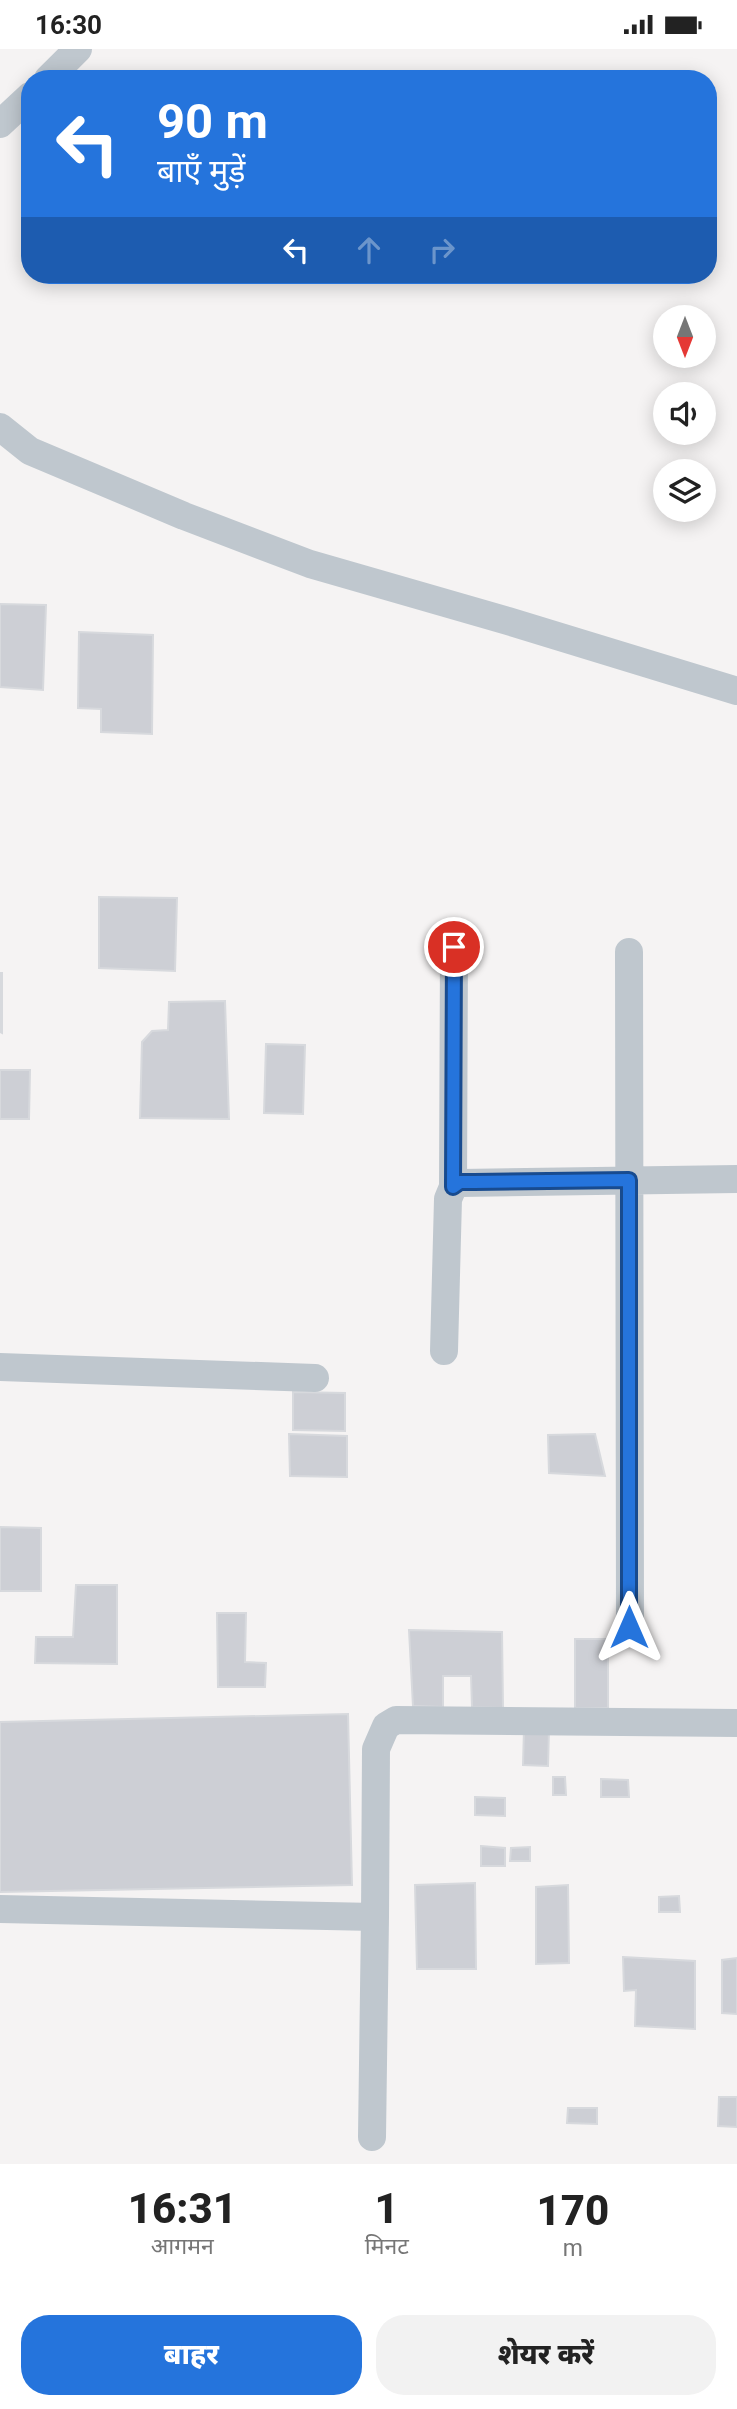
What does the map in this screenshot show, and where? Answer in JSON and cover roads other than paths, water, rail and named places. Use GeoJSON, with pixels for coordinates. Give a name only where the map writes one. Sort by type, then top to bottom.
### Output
{"type":"FeatureCollection","features":[{"type":"Feature","properties":{"kind":"street"},"geometry":{"type":"LineString","coordinates":[[57,70],[78,49]]}},
{"type":"Feature","properties":{"kind":"street"},"geometry":{"type":"LineString","coordinates":[[0,124],[21,104]]}},
{"type":"Feature","properties":{"kind":"street"},"geometry":{"type":"LineString","coordinates":[[0,427],[30,451],[184,516],[310,564],[737,691]]}},
{"type":"Feature","properties":{"kind":"street"},"geometry":{"type":"LineString","coordinates":[[444,1351],[448,1199],[453,1187],[454,947]]}},
{"type":"Feature","properties":{"kind":"street"},"geometry":{"type":"LineString","coordinates":[[629,952],[629,1627]]}},
{"type":"Feature","properties":{"kind":"street"},"geometry":{"type":"LineString","coordinates":[[453,1187],[460,1182],[737,1179]]}},
{"type":"Feature","properties":{"kind":"street"},"geometry":{"type":"LineString","coordinates":[[0,1367],[315,1378]]}},
{"type":"Feature","properties":{"kind":"street"},"geometry":{"type":"LineString","coordinates":[[372,2137],[376,1749],[386,1726],[396,1720],[737,1723]]}},
{"type":"Feature","properties":{"kind":"street"},"geometry":{"type":"LineString","coordinates":[[0,1909],[375,1917]]}}]}
